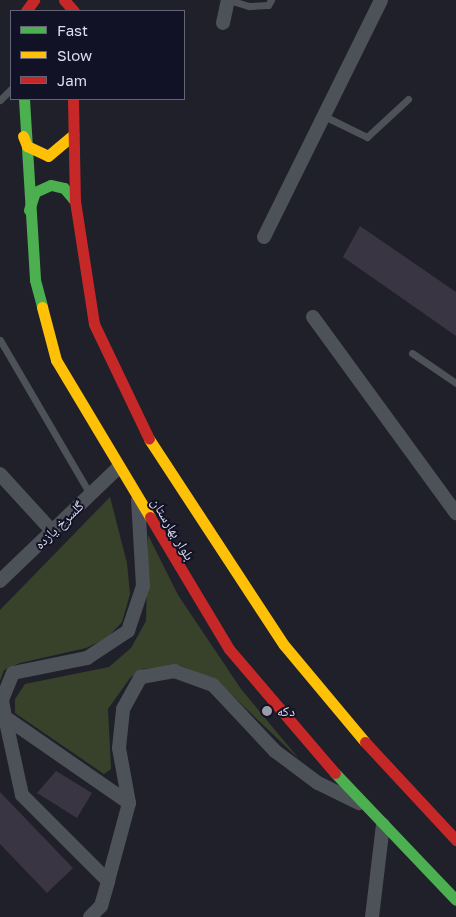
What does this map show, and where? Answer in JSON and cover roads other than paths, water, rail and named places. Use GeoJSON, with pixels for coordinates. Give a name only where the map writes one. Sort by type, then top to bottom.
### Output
{"type":"FeatureCollection","features":[{"type":"Feature","properties":{"kind":"street"},"geometry":{"type":"LineString","coordinates":[[64,0],[73,10]]}},
{"type":"Feature","properties":{"kind":"street"},"geometry":{"type":"LineString","coordinates":[[223,23],[229,0]]}},
{"type":"Feature","properties":{"kind":"street"},"geometry":{"type":"LineString","coordinates":[[264,237],[381,0]]}},
{"type":"Feature","properties":{"kind":"street","name":"بلوار بهارستان"},"geometry":{"type":"LineString","coordinates":[[24,100],[23,136],[35,280],[56,360],[118,468],[228,649],[364,806],[456,900]]}},
{"type":"Feature","properties":{"kind":"street","name":"بلوار بهارستان"},"geometry":{"type":"LineString","coordinates":[[73,100],[75,201],[94,324],[155,453],[284,645],[402,786],[456,840]]}},
{"type":"Feature","properties":{"kind":"street"},"geometry":{"type":"LineString","coordinates":[[23,136],[27,146],[48,156],[58,152],[73,135]]}},
{"type":"Feature","properties":{"kind":"street"},"geometry":{"type":"LineString","coordinates":[[29,210],[35,192],[51,185],[64,188],[75,201]]}},
{"type":"Feature","properties":{"kind":"street"},"geometry":{"type":"LineString","coordinates":[[312,317],[456,513]]}},
{"type":"Feature","properties":{"kind":"street","name":"گلسرخ یازده"},"geometry":{"type":"LineString","coordinates":[[0,581],[118,468]]}},
{"type":"Feature","properties":{"kind":"street"},"geometry":{"type":"LineString","coordinates":[[0,474],[52,531]]}},
{"type":"Feature","properties":{"kind":"street"},"geometry":{"type":"LineString","coordinates":[[108,881],[22,795],[4,717],[2,700],[13,672],[87,658],[128,632],[143,586],[138,500]]}},
{"type":"Feature","properties":{"kind":"street"},"geometry":{"type":"LineString","coordinates":[[90,917],[101,906],[128,803],[119,748],[123,709],[141,677],[174,671],[213,685],[275,751],[318,783],[364,806]]}},
{"type":"Feature","properties":{"kind":"street"},"geometry":{"type":"LineString","coordinates":[[4,717],[128,803]]}},
{"type":"Feature","properties":{"kind":"street"},"geometry":{"type":"LineString","coordinates":[[372,917],[383,824]]}},
{"type":"Feature","properties":{"kind":"lane"},"geometry":{"type":"LineString","coordinates":[[229,0],[250,6],[268,5],[271,0]]}},
{"type":"Feature","properties":{"kind":"lane"},"geometry":{"type":"LineString","coordinates":[[0,100],[10,90]]}},
{"type":"Feature","properties":{"kind":"lane"},"geometry":{"type":"LineString","coordinates":[[324,116],[367,137],[408,100]]}},
{"type":"Feature","properties":{"kind":"lane"},"geometry":{"type":"LineString","coordinates":[[0,340],[90,494]]}},
{"type":"Feature","properties":{"kind":"lane"},"geometry":{"type":"LineString","coordinates":[[412,354],[456,383]]}},
{"type":"Feature","properties":{"kind":"place","name":"دکه"},"geometry":{"type":"Point","coordinates":[267,711]}}]}
